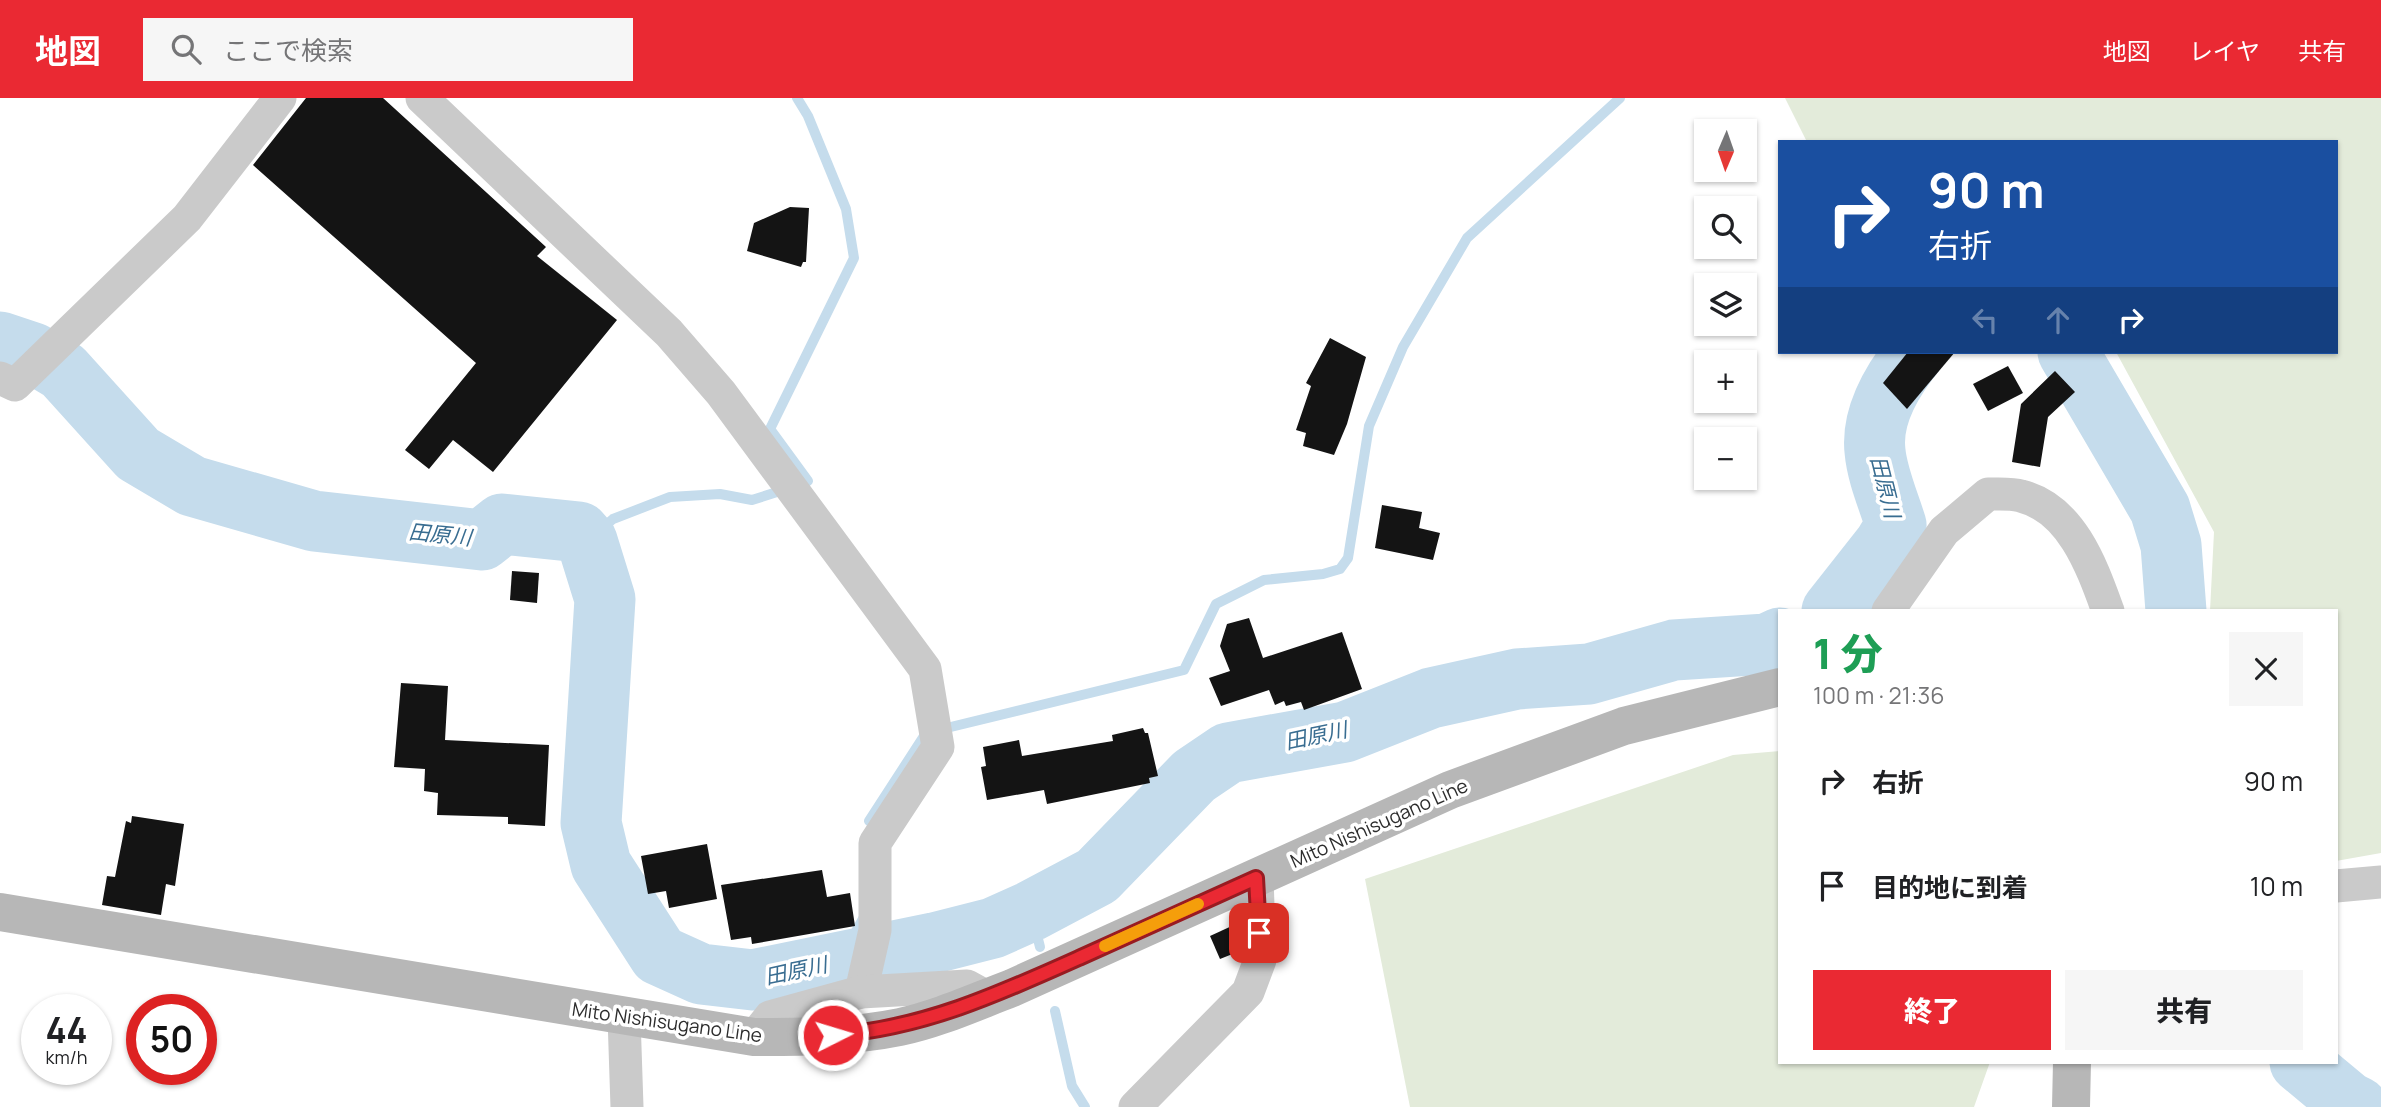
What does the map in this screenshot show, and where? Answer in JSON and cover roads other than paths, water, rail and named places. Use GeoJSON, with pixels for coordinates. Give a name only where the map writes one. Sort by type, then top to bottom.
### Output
{"type":"FeatureCollection","features":[{"type":"Feature","properties":{"kind":"main road","name":"Mito Nishisugano Line"},"geometry":{"type":"LineString","coordinates":[[0,912],[754,1037],[807,1037],[901,1027],[939,1016],[987,997],[1450,790],[1624,726],[1778,688]]}},
{"type":"Feature","properties":{"kind":"main road"},"geometry":{"type":"LineString","coordinates":[[2071,1107],[2072,1064]]}},
{"type":"Feature","properties":{"kind":"street"},"geometry":{"type":"LineString","coordinates":[[12,377],[54,346],[187,218],[280,98]]}},
{"type":"Feature","properties":{"kind":"street"},"geometry":{"type":"LineString","coordinates":[[422,98],[669,333],[721,393],[925,669],[938,747],[875,843],[875,930],[863,983]]}},
{"type":"Feature","properties":{"kind":"street"},"geometry":{"type":"LineString","coordinates":[[1889,609],[1944,531],[1988,494],[2021,495],[2045,506],[2064,521],[2093,570],[2107,609]]}},
{"type":"Feature","properties":{"kind":"street"},"geometry":{"type":"LineString","coordinates":[[1135,1107],[1248,992],[1260,960],[1256,878]]}},
{"type":"Feature","properties":{"kind":"street"},"geometry":{"type":"LineString","coordinates":[[2338,886],[2381,882]]}},
{"type":"Feature","properties":{"kind":"street"},"geometry":{"type":"LineString","coordinates":[[754,1037],[770,1017],[863,983],[967,986],[987,997]]}},
{"type":"Feature","properties":{"kind":"street"},"geometry":{"type":"LineString","coordinates":[[624,1017],[627,1107]]}},
{"type":"Feature","properties":{"kind":"waterway"},"geometry":{"type":"LineString","coordinates":[[797,98],[808,116],[846,209],[854,258],[770,429],[808,481],[802,484]]}},
{"type":"Feature","properties":{"kind":"waterway"},"geometry":{"type":"LineString","coordinates":[[869,821],[926,733],[1184,670],[1216,604],[1264,580],[1323,574],[1340,569],[1348,558],[1369,426],[1403,347],[1467,238],[1620,98]]}},
{"type":"Feature","properties":{"kind":"waterway"},"geometry":{"type":"LineString","coordinates":[[0,342],[99,430],[138,454]]}},
{"type":"Feature","properties":{"kind":"waterway","name":"田原川"},"geometry":{"type":"LineString","coordinates":[[0,342],[33,353],[63,371],[138,454],[192,486],[314,521],[482,540],[502,524],[579,532],[587,541],[605,599],[591,823],[601,865],[659,955],[701,974],[753,980],[934,943],[993,928],[1097,876],[1194,776],[1228,753],[1345,732],[1431,698],[1517,679],[1589,674],[1674,650],[1767,644],[1778,639]]}},
{"type":"Feature","properties":{"kind":"waterway","name":"田原川"},"geometry":{"type":"LineString","coordinates":[[1834,609],[1884,545],[1896,525],[1878,469],[1875,437],[1880,411],[1886,398],[1899,373],[1913,354]]}},
{"type":"Feature","properties":{"kind":"waterway","name":"田原川"},"geometry":{"type":"LineString","coordinates":[[2069,354],[2160,509],[2171,545],[2176,609]]}},
{"type":"Feature","properties":{"kind":"waterway"},"geometry":{"type":"LineString","coordinates":[[587,541],[613,519],[670,497],[720,494],[752,500],[777,492]]}},
{"type":"Feature","properties":{"kind":"waterway"},"geometry":{"type":"LineString","coordinates":[[1031,911],[1040,947]]}},
{"type":"Feature","properties":{"kind":"waterway"},"geometry":{"type":"LineString","coordinates":[[839,962],[864,917]]}},
{"type":"Feature","properties":{"kind":"waterway"},"geometry":{"type":"LineString","coordinates":[[1055,1011],[1072,1086],[1085,1107]]}},
{"type":"Feature","properties":{"kind":"waterway","name":"田原川"},"geometry":{"type":"LineString","coordinates":[[2302,1064],[2348,1102],[2358,1107]]}}]}
